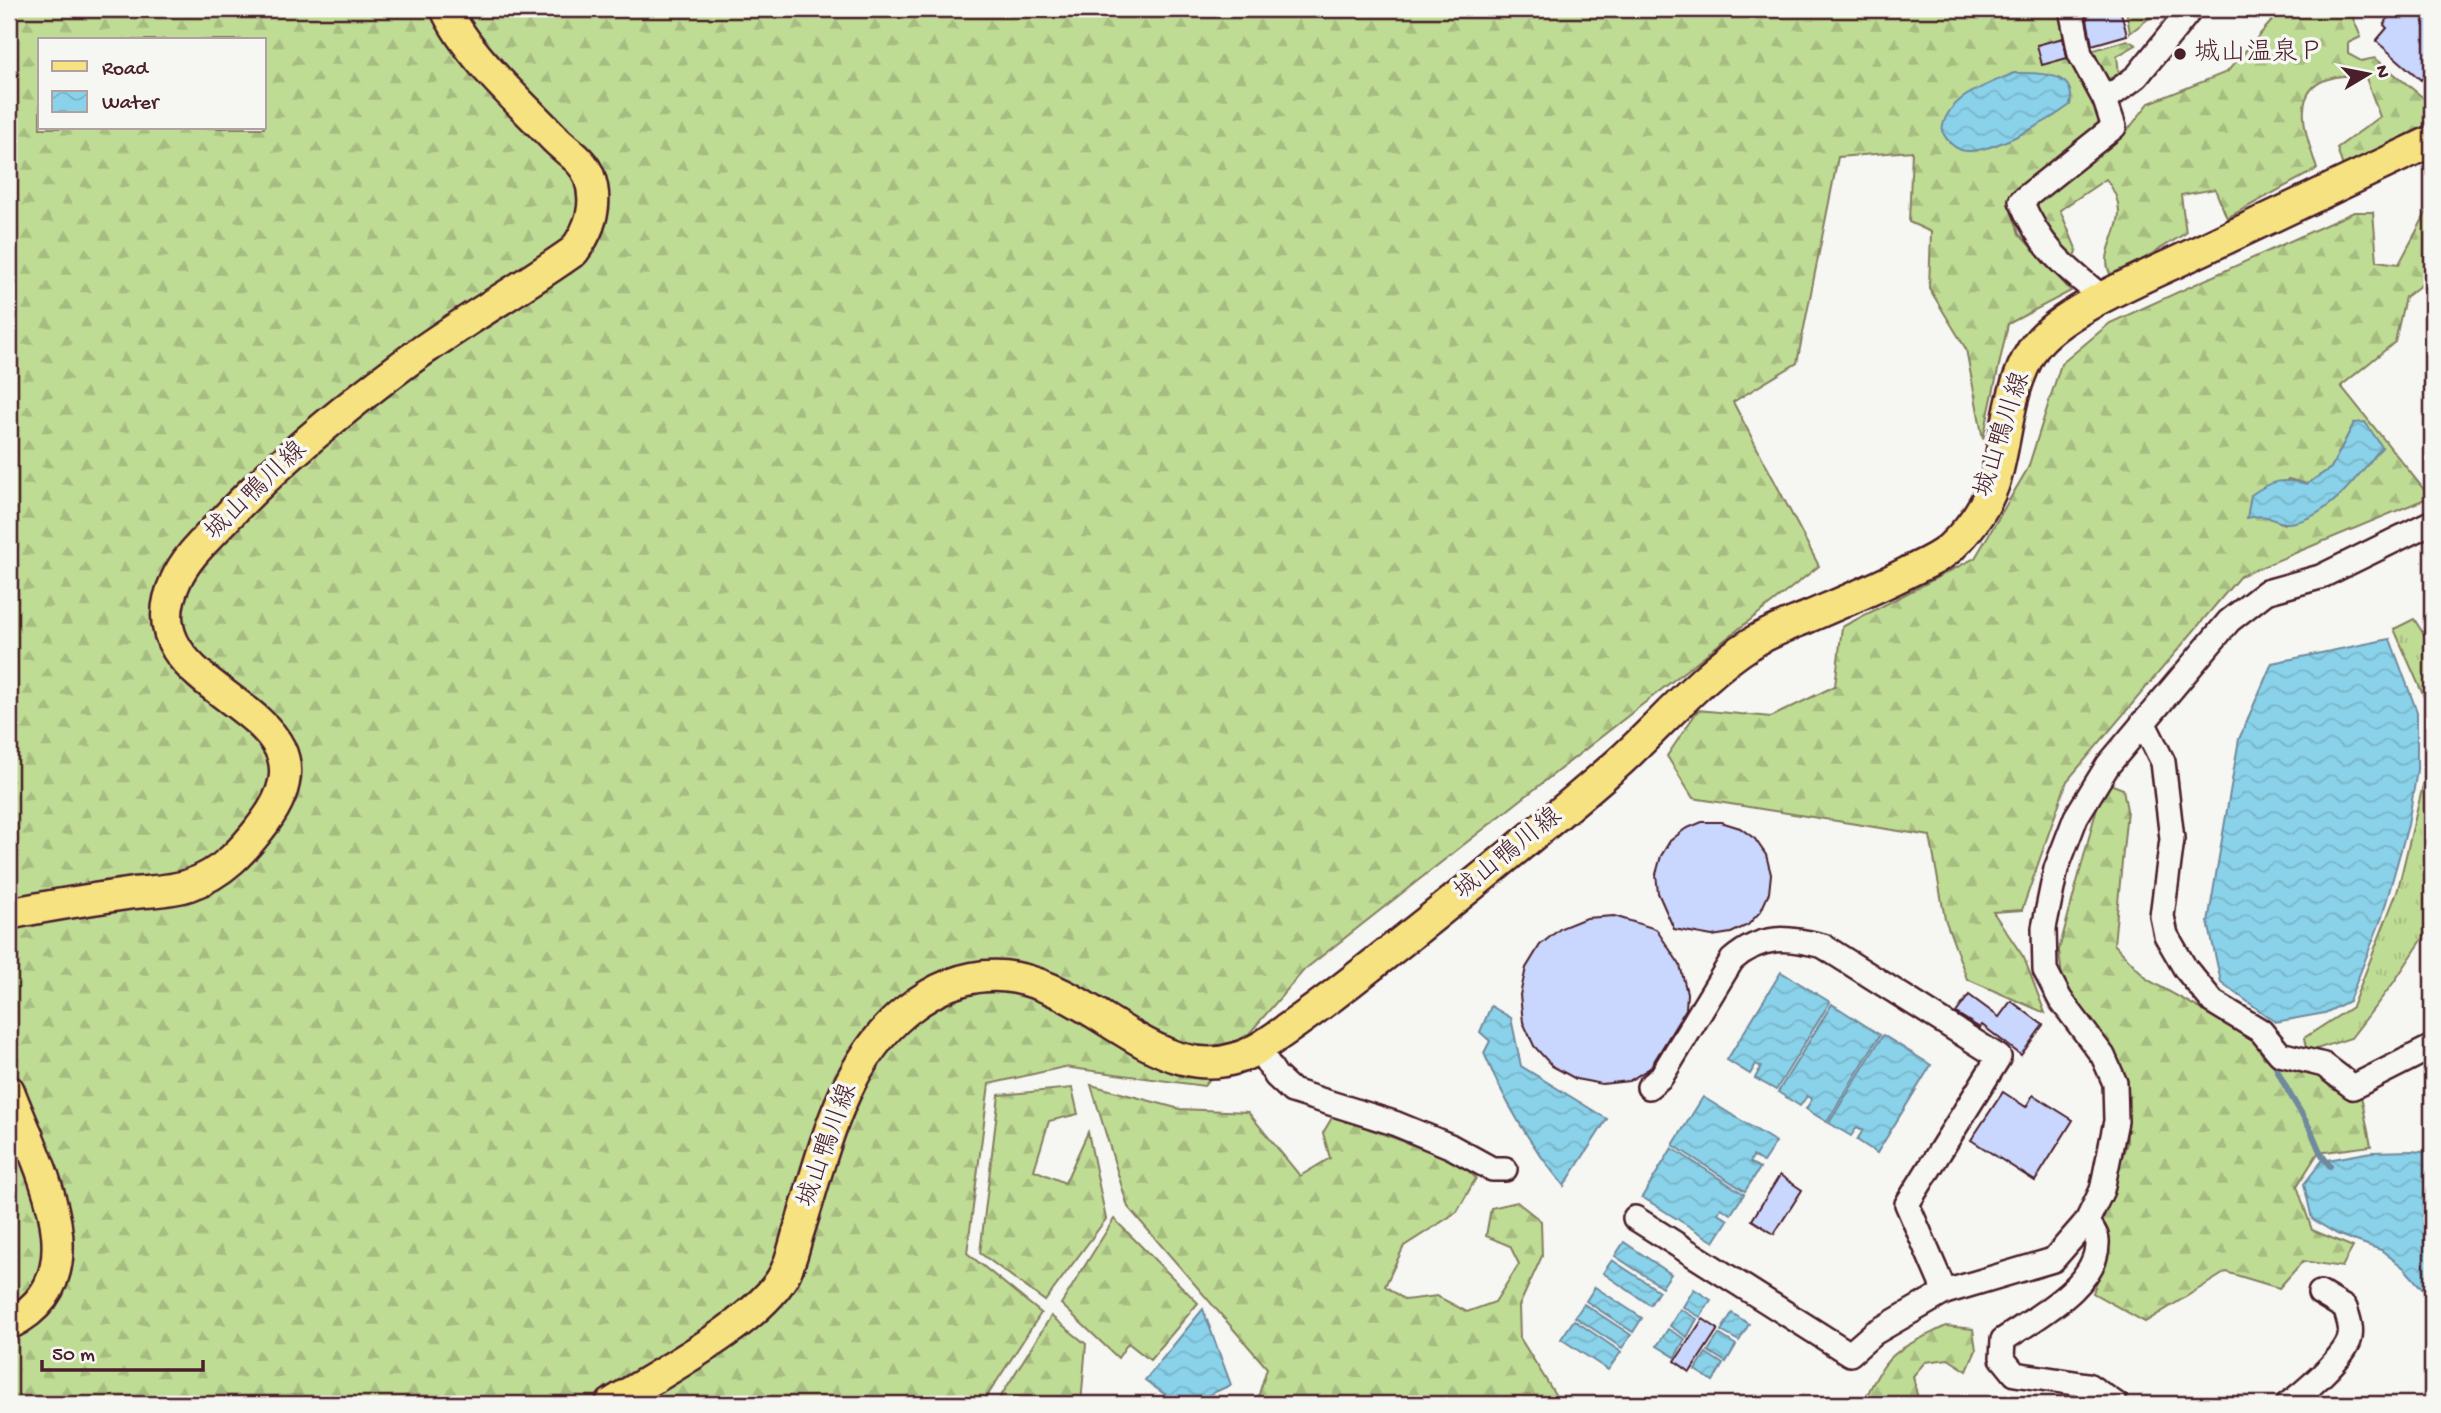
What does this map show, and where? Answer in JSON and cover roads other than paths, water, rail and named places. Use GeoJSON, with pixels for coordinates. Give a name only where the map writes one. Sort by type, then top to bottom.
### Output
{"type":"FeatureCollection","features":[{"type":"Feature","properties":{"kind":"main road","name":"城山鴨川線"},"geometry":{"type":"LineString","coordinates":[[9,914],[46,906],[188,886],[219,870],[244,850],[273,812],[285,788],[287,766],[282,747],[259,722],[212,687],[181,655],[171,639],[167,609],[175,580],[192,555],[268,474],[405,363],[575,251],[589,230],[594,202],[589,176],[580,161],[559,143],[458,35],[446,9]]}},
{"type":"Feature","properties":{"kind":"main road","name":"城山鴨川線"},"geometry":{"type":"LineString","coordinates":[[611,1404],[759,1309],[784,1275],[845,1089],[872,1047],[904,1012],[953,981],[979,974],[1011,976],[1046,986],[1101,1015],[1147,1045],[1180,1059],[1202,1062],[1238,1060],[1312,1014],[1480,879],[1647,738],[1706,677],[1756,639],[1877,588],[1944,554],[1975,521],[1995,480],[2004,425],[2035,346],[2057,324],[2103,298],[2432,141]]}},
{"type":"Feature","properties":{"kind":"main road"},"geometry":{"type":"LineString","coordinates":[[9,1090],[54,1210],[60,1240],[56,1271],[41,1297],[22,1318],[9,1324]]}},
{"type":"Feature","properties":{"kind":"street"},"geometry":{"type":"LineString","coordinates":[[2071,9],[2080,54],[2105,100],[2114,127],[2021,201],[2034,232],[2064,267],[2103,298]]}},
{"type":"Feature","properties":{"kind":"street"},"geometry":{"type":"LineString","coordinates":[[2105,100],[2137,76],[2191,9]]}},
{"type":"Feature","properties":{"kind":"street"},"geometry":{"type":"LineString","coordinates":[[1635,1219],[1850,1354],[1874,1333],[1945,1292],[2053,1260],[2087,1221],[2102,1190],[2116,1121],[2115,1083],[2103,1056],[2060,999],[2045,970],[2044,928],[2056,870],[2076,817],[2108,765],[2229,621],[2266,592],[2320,577],[2432,522]]}},
{"type":"Feature","properties":{"kind":"street"},"geometry":{"type":"LineString","coordinates":[[2143,722],[2163,762],[2172,839],[2162,916],[2166,935],[2185,968],[2213,1002],[2261,1031],[2280,1054],[2324,1065],[2353,1087],[2432,1047]]}},
{"type":"Feature","properties":{"kind":"street"},"geometry":{"type":"LineString","coordinates":[[1649,1087],[1661,1077],[1732,960],[1749,945],[1764,940],[1800,940],[1823,946],[1999,1057],[1907,1204],[1945,1292]]}},
{"type":"Feature","properties":{"kind":"street"},"geometry":{"type":"LineString","coordinates":[[1258,1048],[1276,1076],[1292,1091],[1394,1123],[1450,1146],[1492,1169],[1505,1169]]}},
{"type":"Feature","properties":{"kind":"street"},"geometry":{"type":"LineString","coordinates":[[2087,1221],[2097,1239],[2093,1264],[2083,1282],[2003,1340],[2002,1357],[2015,1374],[2088,1385],[2116,1404]]}},
{"type":"Feature","properties":{"kind":"street"},"geometry":{"type":"LineString","coordinates":[[2288,1404],[2301,1395],[2348,1345],[2351,1327],[2345,1308],[2320,1293]]}},
{"type":"Feature","properties":{"kind":"water"},"geometry":{"type":"Polygon","coordinates":[[[2014,73],[2044,74],[2062,80],[2071,94],[2070,105],[2034,128],[2002,143],[1972,151],[1961,150],[1952,145],[1942,131],[1951,109],[1969,94],[2014,73]]]}},
{"type":"Feature","properties":{"kind":"water"},"geometry":{"type":"Polygon","coordinates":[[[2365,422],[2382,447],[2352,483],[2329,505],[2316,514],[2288,523],[2262,516],[2247,518],[2251,495],[2278,482],[2307,484],[2331,468],[2354,423],[2365,422]]]}},
{"type":"Feature","properties":{"kind":"water"},"geometry":{"type":"Polygon","coordinates":[[[2390,639],[2417,712],[2417,770],[2408,825],[2382,917],[2349,1001],[2325,1013],[2275,1022],[2221,982],[2208,922],[2239,739],[2272,663],[2390,639]]]}},
{"type":"Feature","properties":{"kind":"water"},"geometry":{"type":"Polygon","coordinates":[[[1781,972],[1830,1002],[1776,1090],[1755,1078],[1761,1067],[1756,1064],[1750,1074],[1727,1060],[1781,972]]]}},
{"type":"Feature","properties":{"kind":"water"},"geometry":{"type":"Polygon","coordinates":[[[1832,1004],[1880,1035],[1827,1122],[1806,1109],[1812,1099],[1807,1096],[1800,1106],[1778,1092],[1832,1004]]]}},
{"type":"Feature","properties":{"kind":"water"},"geometry":{"type":"Polygon","coordinates":[[[1491,1006],[1511,1018],[1521,1066],[1607,1119],[1564,1186],[1519,1123],[1484,1053],[1490,1041],[1480,1032],[1491,1006]]]}},
{"type":"Feature","properties":{"kind":"water"},"geometry":{"type":"Polygon","coordinates":[[[1883,1035],[1931,1065],[1877,1153],[1857,1140],[1863,1130],[1857,1127],[1851,1136],[1829,1123],[1883,1035]]]}},
{"type":"Feature","properties":{"kind":"water"},"geometry":{"type":"Polygon","coordinates":[[[1703,1097],[1776,1142],[1763,1162],[1753,1156],[1750,1162],[1760,1168],[1745,1191],[1673,1145],[1703,1097]]]}},
{"type":"Feature","properties":{"kind":"water"},"geometry":{"type":"Polygon","coordinates":[[[1672,1148],[1744,1194],[1731,1214],[1721,1208],[1718,1213],[1728,1220],[1714,1242],[1642,1197],[1672,1148]]]}},
{"type":"Feature","properties":{"kind":"water"},"geometry":{"type":"Polygon","coordinates":[[[2372,1152],[2432,1153],[2432,1300],[2404,1268],[2381,1250],[2337,1234],[2312,1219],[2304,1184],[2322,1161],[2372,1152]]]}},
{"type":"Feature","properties":{"kind":"water"},"geometry":{"type":"Polygon","coordinates":[[[1624,1242],[1671,1274],[1662,1287],[1615,1256],[1624,1242]]]}},
{"type":"Feature","properties":{"kind":"water"},"geometry":{"type":"Polygon","coordinates":[[[1612,1260],[1659,1291],[1650,1305],[1603,1273],[1612,1260]]]}},
{"type":"Feature","properties":{"kind":"water"},"geometry":{"type":"Polygon","coordinates":[[[1595,1287],[1642,1318],[1633,1332],[1586,1301],[1595,1287]]]}},
{"type":"Feature","properties":{"kind":"water"},"geometry":{"type":"Polygon","coordinates":[[[1694,1289],[1711,1300],[1700,1317],[1683,1307],[1694,1289]]]}},
{"type":"Feature","properties":{"kind":"water"},"geometry":{"type":"Polygon","coordinates":[[[1584,1304],[1631,1335],[1622,1348],[1575,1317],[1584,1304]]]}},
{"type":"Feature","properties":{"kind":"water"},"geometry":{"type":"Polygon","coordinates":[[[1203,1309],[1231,1385],[1194,1401],[1178,1401],[1145,1380],[1203,1309]]]}},
{"type":"Feature","properties":{"kind":"water"},"geometry":{"type":"Polygon","coordinates":[[[1680,1309],[1697,1319],[1687,1337],[1670,1326],[1680,1309]]]}},
{"type":"Feature","properties":{"kind":"water"},"geometry":{"type":"Polygon","coordinates":[[[1732,1313],[1749,1324],[1739,1341],[1721,1331],[1732,1313]]]}},
{"type":"Feature","properties":{"kind":"water"},"geometry":{"type":"Polygon","coordinates":[[[1574,1320],[1621,1352],[1608,1370],[1561,1339],[1574,1320]]]}},
{"type":"Feature","properties":{"kind":"water"},"geometry":{"type":"Polygon","coordinates":[[[1668,1329],[1685,1339],[1675,1357],[1657,1346],[1668,1329]]]}},
{"type":"Feature","properties":{"kind":"water"},"geometry":{"type":"Polygon","coordinates":[[[1719,1334],[1736,1345],[1726,1362],[1708,1351],[1719,1334]]]}},
{"type":"Feature","properties":{"kind":"water"},"geometry":{"type":"Polygon","coordinates":[[[1706,1353],[1723,1364],[1713,1381],[1695,1370],[1706,1353]]]}},
{"type":"Feature","properties":{"kind":"waterway"},"geometry":{"type":"LineString","coordinates":[[2276,1067],[2330,1166]]}},
{"type":"Feature","properties":{"kind":"place","name":"城山温泉Ｐ"},"geometry":{"type":"Point","coordinates":[2180,54]}}]}
